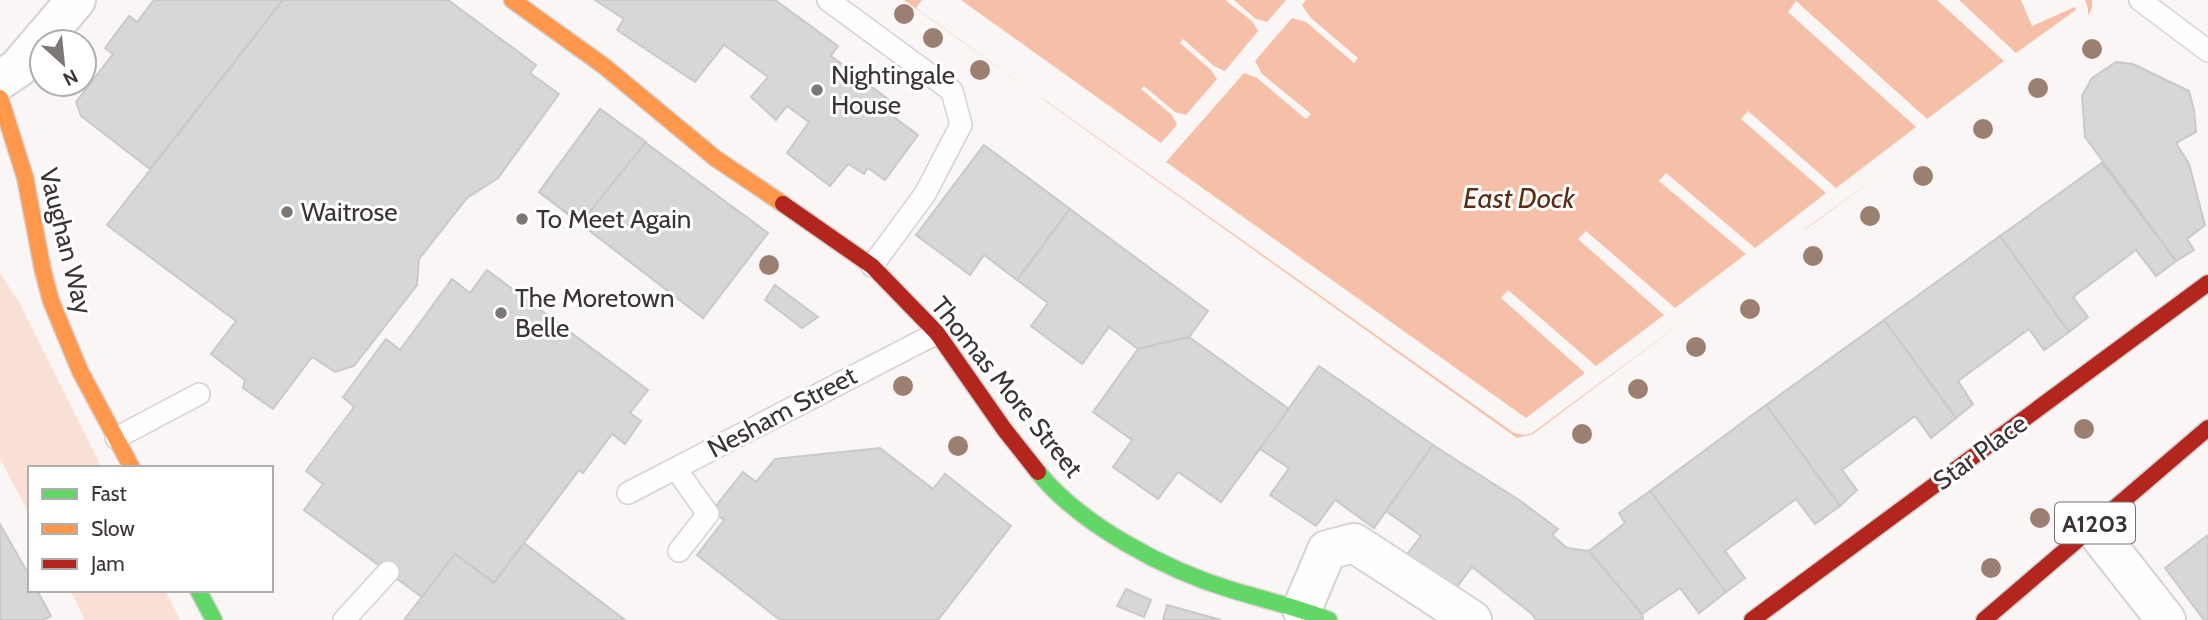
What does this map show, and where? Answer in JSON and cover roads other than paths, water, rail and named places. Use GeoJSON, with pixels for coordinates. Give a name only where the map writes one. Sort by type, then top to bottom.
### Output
{"type":"FeatureCollection","features":[{"type":"Feature","properties":{"kind":"main road","name":"Thomas More Street"},"geometry":{"type":"LineString","coordinates":[[512,0],[604,66],[715,158],[872,266],[937,333],[1004,429],[1053,491],[1105,530],[1167,566],[1230,590],[1316,614]]}},
{"type":"Feature","properties":{"kind":"main road","name":"Vaughan Way"},"geometry":{"type":"LineString","coordinates":[[0,98],[25,177],[51,301],[80,371],[131,466]]}},
{"type":"Feature","properties":{"kind":"main road","name":"Star Place"},"geometry":{"type":"LineString","coordinates":[[1752,620],[2208,283]]}},
{"type":"Feature","properties":{"kind":"main road","name":"A1203"},"geometry":{"type":"LineString","coordinates":[[1984,620],[2208,428]]}},
{"type":"Feature","properties":{"kind":"main road"},"geometry":{"type":"LineString","coordinates":[[199,592],[215,620]]}},
{"type":"Feature","properties":{"kind":"street"},"geometry":{"type":"LineString","coordinates":[[0,80],[18,68],[76,0]]}},
{"type":"Feature","properties":{"kind":"street"},"geometry":{"type":"LineString","coordinates":[[2092,526],[2166,620]]}},
{"type":"Feature","properties":{"kind":"street"},"geometry":{"type":"LineString","coordinates":[[1316,614],[1327,550],[1354,543],[1472,620]]}},
{"type":"Feature","properties":{"kind":"lane"},"geometry":{"type":"LineString","coordinates":[[828,0],[952,91],[961,125],[925,194],[872,266]]}},
{"type":"Feature","properties":{"kind":"lane"},"geometry":{"type":"LineString","coordinates":[[2140,0],[2208,51]]}},
{"type":"Feature","properties":{"kind":"lane","name":"Nesham Street"},"geometry":{"type":"LineString","coordinates":[[628,493],[937,333]]}},
{"type":"Feature","properties":{"kind":"lane"},"geometry":{"type":"LineString","coordinates":[[116,438],[199,394]]}},
{"type":"Feature","properties":{"kind":"lane"},"geometry":{"type":"LineString","coordinates":[[676,469],[708,514],[679,551]]}},
{"type":"Feature","properties":{"kind":"lane"},"geometry":{"type":"LineString","coordinates":[[344,620],[388,572]]}},
{"type":"Feature","properties":{"kind":"water","name":"East Dock"},"geometry":{"type":"Polygon","coordinates":[[[904,0],[2092,0],[2092,7],[2081,23],[1533,434],[1517,438],[904,0]]]}},
{"type":"Feature","properties":{"kind":"place","name":"Nightingale House"},"geometry":{"type":"Point","coordinates":[817,90]}},
{"type":"Feature","properties":{"kind":"place","name":"Waitrose"},"geometry":{"type":"Point","coordinates":[287,212]}},
{"type":"Feature","properties":{"kind":"place","name":"To Meet Again"},"geometry":{"type":"Point","coordinates":[522,219]}},
{"type":"Feature","properties":{"kind":"place","name":"The Moretown Belle"},"geometry":{"type":"Point","coordinates":[501,313]}}]}
